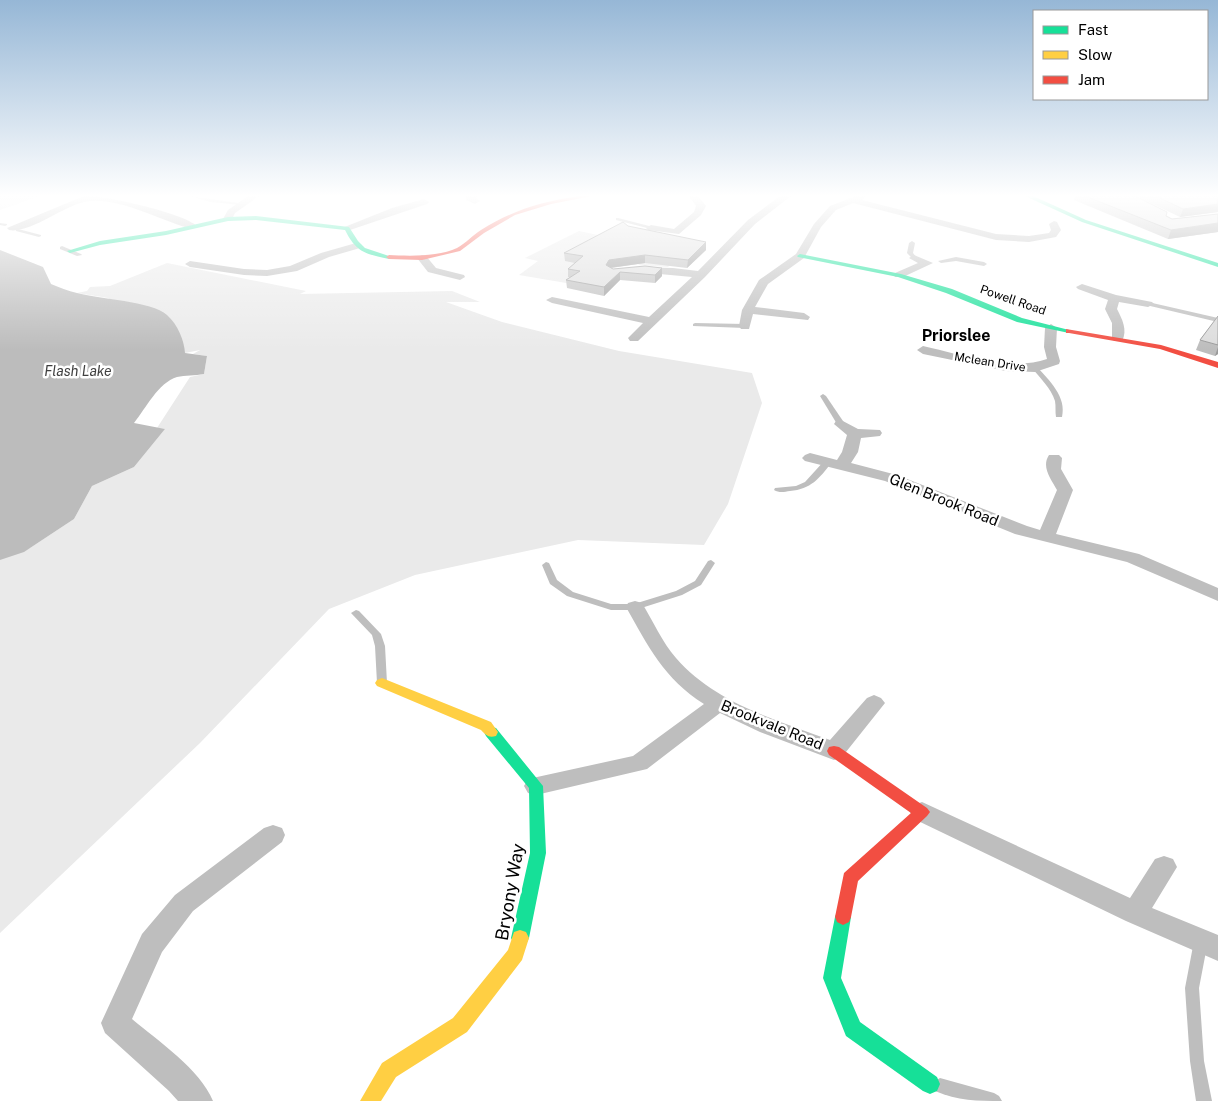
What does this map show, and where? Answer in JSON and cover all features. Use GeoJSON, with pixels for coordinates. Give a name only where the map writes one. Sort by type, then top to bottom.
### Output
{"type":"FeatureCollection","features":[{"type":"Feature","properties":{"kind":"street"},"geometry":{"type":"LineString","coordinates":[[70,251],[82,247]]}},
{"type":"Feature","properties":{"kind":"street"},"geometry":{"type":"LineString","coordinates":[[190,264],[244,272],[267,273],[293,269],[324,255],[351,247]]}},
{"type":"Feature","properties":{"kind":"street"},"geometry":{"type":"LineString","coordinates":[[359,247],[369,253],[382,256],[422,258],[458,250],[461,247]]}},
{"type":"Feature","properties":{"kind":"street"},"geometry":{"type":"LineString","coordinates":[[634,338],[729,247]]}},
{"type":"Feature","properties":{"kind":"street"},"geometry":{"type":"LineString","coordinates":[[745,326],[748,310],[763,282],[800,256],[805,247]]}},
{"type":"Feature","properties":{"kind":"street"},"geometry":{"type":"LineString","coordinates":[[1152,247],[1218,269]]}},
{"type":"Feature","properties":{"kind":"street"},"geometry":{"type":"LineString","coordinates":[[1164,247],[1218,265]]}},
{"type":"Feature","properties":{"kind":"street","name":"Powell Road"},"geometry":{"type":"LineString","coordinates":[[800,256],[899,275],[950,291],[1020,320],[1052,328],[1118,338],[1168,349],[1218,365]]}},
{"type":"Feature","properties":{"kind":"street"},"geometry":{"type":"LineString","coordinates":[[422,258],[432,270],[460,277]]}},
{"type":"Feature","properties":{"kind":"street"},"geometry":{"type":"LineString","coordinates":[[914,258],[928,263]]}},
{"type":"Feature","properties":{"kind":"street"},"geometry":{"type":"LineString","coordinates":[[206,266],[218,260]]}},
{"type":"Feature","properties":{"kind":"street"},"geometry":{"type":"LineString","coordinates":[[899,275],[928,263],[941,261]]}},
{"type":"Feature","properties":{"kind":"street"},"geometry":{"type":"LineString","coordinates":[[630,269],[673,271],[701,275]]}},
{"type":"Feature","properties":{"kind":"street"},"geometry":{"type":"LineString","coordinates":[[422,278],[436,271]]}},
{"type":"Feature","properties":{"kind":"street"},"geometry":{"type":"LineString","coordinates":[[1082,287],[1114,298],[1148,304]]}},
{"type":"Feature","properties":{"kind":"street"},"geometry":{"type":"LineString","coordinates":[[1114,298],[1111,310],[1118,322],[1118,338]]}},
{"type":"Feature","properties":{"kind":"street"},"geometry":{"type":"LineString","coordinates":[[552,300],[652,321]]}},
{"type":"Feature","properties":{"kind":"street"},"geometry":{"type":"LineString","coordinates":[[748,310],[804,317]]}},
{"type":"Feature","properties":{"kind":"street","name":"Mclean Drive"},"geometry":{"type":"LineString","coordinates":[[922,350],[1006,366],[1035,368],[1054,360],[1050,347],[1052,328]]}},
{"type":"Feature","properties":{"kind":"street"},"geometry":{"type":"LineString","coordinates":[[841,424],[855,434],[875,433]]}},
{"type":"Feature","properties":{"kind":"street"},"geometry":{"type":"LineString","coordinates":[[835,463],[850,452],[855,434]]}},
{"type":"Feature","properties":{"kind":"street","name":"Glen Brook Road"},"geometry":{"type":"LineString","coordinates":[[810,458],[900,481],[1002,524],[1046,537],[1133,558],[1176,575],[1218,596]]}},
{"type":"Feature","properties":{"kind":"street"},"geometry":{"type":"LineString","coordinates":[[1046,537],[1065,490],[1053,468],[1054,458]]}},
{"type":"Feature","properties":{"kind":"street","name":"Brookvale Road"},"geometry":{"type":"LineString","coordinates":[[635,607],[669,662],[689,683],[718,704],[834,751],[922,812],[1135,913],[1210,945]]}},
{"type":"Feature","properties":{"kind":"street"},"geometry":{"type":"LineString","coordinates":[[382,683],[486,726],[536,786],[639,763],[718,704]]}},
{"type":"Feature","properties":{"kind":"street","name":"Brookvale Road"},"geometry":{"type":"LineString","coordinates":[[834,751],[874,703]]}},
{"type":"Feature","properties":{"kind":"street","name":"Bryony Way"},"geometry":{"type":"LineString","coordinates":[[370,1101],[389,1070],[460,1025],[516,954],[538,853],[536,786]]}},
{"type":"Feature","properties":{"kind":"street"},"geometry":{"type":"LineString","coordinates":[[922,812],[850,878],[832,978],[853,1030],[930,1084]]}},
{"type":"Feature","properties":{"kind":"street"},"geometry":{"type":"LineString","coordinates":[[198,1101],[180,1080],[115,1023],[152,943],[184,904],[273,835]]}},
{"type":"Feature","properties":{"kind":"street"},"geometry":{"type":"LineString","coordinates":[[1135,913],[1164,867]]}},
{"type":"Feature","properties":{"kind":"lane"},"geometry":{"type":"LineString","coordinates":[[911,247],[910,253],[914,258]]}},
{"type":"Feature","properties":{"kind":"lane"},"geometry":{"type":"LineString","coordinates":[[941,261],[956,259],[984,264]]}},
{"type":"Feature","properties":{"kind":"lane"},"geometry":{"type":"LineString","coordinates":[[1148,304],[1218,320]]}},
{"type":"Feature","properties":{"kind":"lane"},"geometry":{"type":"LineString","coordinates":[[695,325],[745,326]]}},
{"type":"Feature","properties":{"kind":"lane"},"geometry":{"type":"LineString","coordinates":[[1035,368],[1052,386],[1060,407],[1059,415]]}},
{"type":"Feature","properties":{"kind":"lane"},"geometry":{"type":"LineString","coordinates":[[823,396],[841,424]]}},
{"type":"Feature","properties":{"kind":"lane"},"geometry":{"type":"LineString","coordinates":[[778,490],[802,488],[809,485],[835,463]]}},
{"type":"Feature","properties":{"kind":"lane"},"geometry":{"type":"LineString","coordinates":[[546,565],[553,582],[570,594],[611,607],[635,607],[689,588],[703,576],[711,563]]}},
{"type":"Feature","properties":{"kind":"lane"},"geometry":{"type":"LineString","coordinates":[[356,613],[376,634],[382,683]]}},
{"type":"Feature","properties":{"kind":"lane"},"geometry":{"type":"LineString","coordinates":[[1204,1101],[1197,1061],[1192,988],[1210,945]]}},
{"type":"Feature","properties":{"kind":"lane"},"geometry":{"type":"LineString","coordinates":[[930,1084],[994,1101]]}},
{"type":"Feature","properties":{"kind":"shaded area"},"geometry":{"type":"Polygon","coordinates":[[[546,247],[644,247],[678,258],[668,267],[638,265],[647,257],[586,264],[569,276],[574,278],[572,284],[519,275],[538,261],[525,258],[546,247]]]}},
{"type":"Feature","properties":{"kind":"shaded area"},"geometry":{"type":"Polygon","coordinates":[[[167,263],[306,291],[300,294],[452,291],[480,302],[446,302],[502,322],[619,351],[752,373],[762,403],[728,504],[704,545],[578,540],[415,575],[329,609],[200,743],[0,933],[0,559],[30,548],[74,519],[92,486],[134,467],[165,429],[157,428],[190,377],[204,374],[207,356],[193,354],[200,350],[185,353],[108,298],[77,293],[87,291],[90,287],[110,286],[167,263]]]}},
{"type":"Feature","properties":{"kind":"water","name":"Flash Lake"},"geometry":{"type":"Polygon","coordinates":[[[0,250],[43,267],[51,284],[64,289],[86,295],[137,303],[160,310],[171,319],[177,328],[182,338],[185,353],[207,356],[204,374],[180,376],[170,380],[158,390],[134,423],[165,429],[134,467],[92,486],[74,519],[24,552],[0,560],[0,250]]]}},
{"type":"Feature","properties":{"kind":"building"},"geometry":{"type":"Polygon","coordinates":[[[575,247],[701,247],[688,260],[645,255],[609,260],[606,265],[613,269],[645,266],[662,268],[655,275],[620,272],[604,287],[566,280],[580,271],[568,269],[583,256],[564,253],[575,247]]]}},
{"type":"Feature","properties":{"kind":"building"},"geometry":{"type":"Polygon","coordinates":[[[1218,316],[1218,345],[1200,340],[1218,316]]]}},
{"type":"Feature","properties":{"kind":"traffic: fast"},"geometry":{"type":"LineString","coordinates":[[70,251],[84,247]]}},
{"type":"Feature","properties":{"kind":"traffic: fast"},"geometry":{"type":"LineString","coordinates":[[360,247],[367,252],[389,257]]}},
{"type":"Feature","properties":{"kind":"traffic: fast"},"geometry":{"type":"LineString","coordinates":[[1164,247],[1218,265]]}},
{"type":"Feature","properties":{"kind":"traffic: fast"},"geometry":{"type":"LineString","coordinates":[[800,256],[899,275],[949,291],[1020,320],[1069,331]]}},
{"type":"Feature","properties":{"kind":"traffic: fast"},"geometry":{"type":"LineString","coordinates":[[491,732],[536,786],[538,853],[520,938]]}},
{"type":"Feature","properties":{"kind":"traffic: fast"},"geometry":{"type":"LineString","coordinates":[[843,917],[832,978],[853,1029],[930,1084]]}},
{"type":"Feature","properties":{"kind":"traffic: slow"},"geometry":{"type":"LineString","coordinates":[[382,683],[486,726],[491,732]]}},
{"type":"Feature","properties":{"kind":"traffic: slow"},"geometry":{"type":"LineString","coordinates":[[370,1101],[389,1070],[460,1025],[516,954],[520,938]]}},
{"type":"Feature","properties":{"kind":"traffic: jam"},"geometry":{"type":"LineString","coordinates":[[389,257],[422,258],[458,250],[461,247]]}},
{"type":"Feature","properties":{"kind":"traffic: jam"},"geometry":{"type":"LineString","coordinates":[[1069,331],[1161,347],[1218,365]]}},
{"type":"Feature","properties":{"kind":"traffic: jam"},"geometry":{"type":"LineString","coordinates":[[834,751],[922,812],[850,878],[843,917]]}},
{"type":"Feature","properties":{"kind":"district","name":"Priorslee"},"geometry":{"type":"Point","coordinates":[956,335]}}]}
